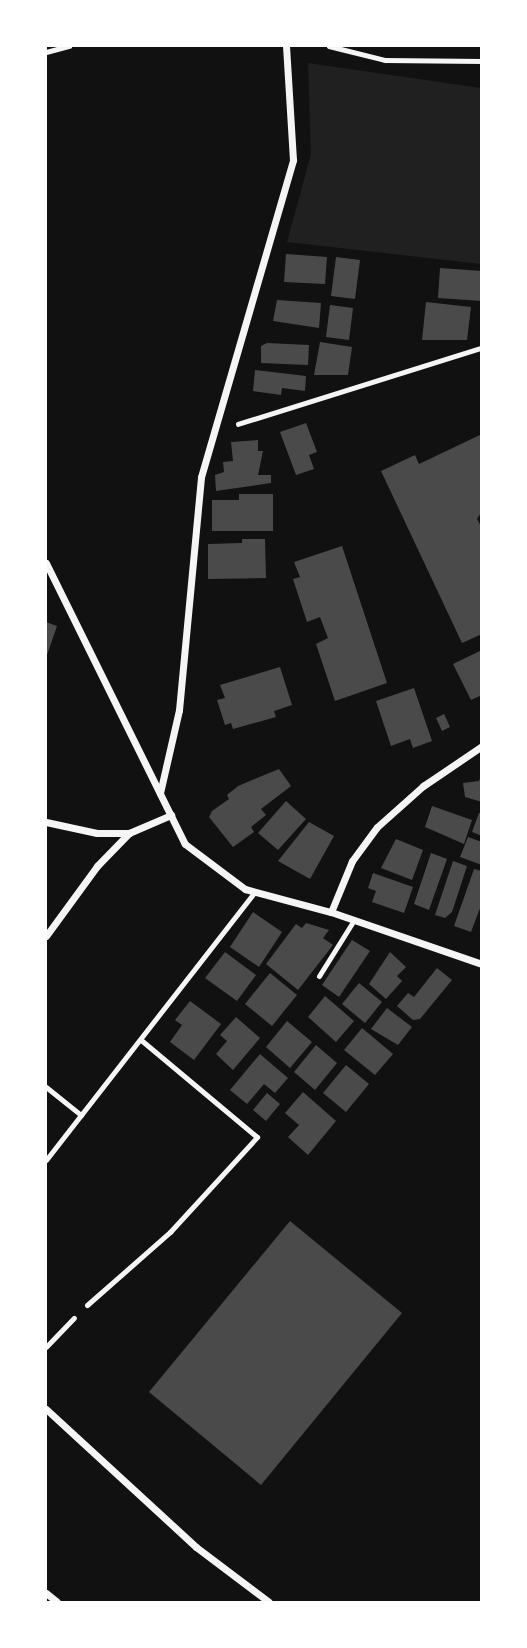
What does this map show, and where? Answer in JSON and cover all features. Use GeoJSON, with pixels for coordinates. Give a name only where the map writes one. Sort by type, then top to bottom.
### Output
{"type":"FeatureCollection","features":[{"type":"Feature","properties":{"kind":"street"},"geometry":{"type":"LineString","coordinates":[[160,793],[179,710],[201,477],[213,428],[293,160],[286,46]]}},
{"type":"Feature","properties":{"kind":"street"},"geometry":{"type":"LineString","coordinates":[[46,563],[185,844],[254,893],[331,912],[481,964]]}},
{"type":"Feature","properties":{"kind":"street"},"geometry":{"type":"LineString","coordinates":[[331,912],[352,860],[377,827],[423,786],[481,746]]}},
{"type":"Feature","properties":{"kind":"street"},"geometry":{"type":"LineString","coordinates":[[46,936],[97,866],[129,833],[171,815]]}},
{"type":"Feature","properties":{"kind":"street"},"geometry":{"type":"LineString","coordinates":[[46,822],[97,833],[129,833]]}},
{"type":"Feature","properties":{"kind":"street"},"geometry":{"type":"LineString","coordinates":[[46,1409],[197,1547],[269,1602]]}},
{"type":"Feature","properties":{"kind":"street"},"geometry":{"type":"LineString","coordinates":[[46,1593],[57,1602]]}},
{"type":"Feature","properties":{"kind":"lane"},"geometry":{"type":"LineString","coordinates":[[46,52],[69,46]]}},
{"type":"Feature","properties":{"kind":"lane"},"geometry":{"type":"LineString","coordinates":[[46,1160],[142,1041],[254,893]]}},
{"type":"Feature","properties":{"kind":"lane"},"geometry":{"type":"LineString","coordinates":[[319,976],[354,920]]}},
{"type":"Feature","properties":{"kind":"lane"},"geometry":{"type":"LineString","coordinates":[[87,1305],[170,1232],[257,1137],[142,1041]]}},
{"type":"Feature","properties":{"kind":"lane"},"geometry":{"type":"LineString","coordinates":[[46,1087],[81,1115]]}},
{"type":"Feature","properties":{"kind":"path"},"geometry":{"type":"LineString","coordinates":[[329,46],[385,60],[481,61]]}},
{"type":"Feature","properties":{"kind":"path"},"geometry":{"type":"LineString","coordinates":[[213,428],[267,418],[481,348]]}},
{"type":"Feature","properties":{"kind":"path"},"geometry":{"type":"LineString","coordinates":[[46,1347],[87,1305]]}},
{"type":"Feature","properties":{"kind":"shaded area"},"geometry":{"type":"Polygon","coordinates":[[[308,63],[481,88],[481,264],[287,242],[311,154],[308,63]]]}},
{"type":"Feature","properties":{"kind":"building"},"geometry":{"type":"Polygon","coordinates":[[[286,254],[327,257],[325,284],[284,282],[286,254]]]}},
{"type":"Feature","properties":{"kind":"building"},"geometry":{"type":"Polygon","coordinates":[[[336,257],[360,260],[355,299],[331,296],[336,257]]]}},
{"type":"Feature","properties":{"kind":"building"},"geometry":{"type":"Polygon","coordinates":[[[440,268],[482,271],[482,301],[438,298],[440,268]]]}},
{"type":"Feature","properties":{"kind":"building"},"geometry":{"type":"Polygon","coordinates":[[[277,300],[321,303],[319,328],[273,321],[277,300]]]}},
{"type":"Feature","properties":{"kind":"building"},"geometry":{"type":"Polygon","coordinates":[[[426,302],[471,307],[467,340],[422,340],[426,302]]]}},
{"type":"Feature","properties":{"kind":"building"},"geometry":{"type":"Polygon","coordinates":[[[330,305],[353,308],[349,340],[326,337],[330,305]]]}},
{"type":"Feature","properties":{"kind":"building"},"geometry":{"type":"Polygon","coordinates":[[[320,342],[352,347],[348,375],[314,375],[320,342]]]}},
{"type":"Feature","properties":{"kind":"building"},"geometry":{"type":"Polygon","coordinates":[[[267,343],[309,345],[308,365],[261,363],[261,346],[267,343]]]}},
{"type":"Feature","properties":{"kind":"building"},"geometry":{"type":"Polygon","coordinates":[[[255,370],[306,376],[305,391],[282,388],[281,395],[253,391],[255,370]]]}},
{"type":"Feature","properties":{"kind":"building"},"geometry":{"type":"Polygon","coordinates":[[[306,423],[317,452],[309,455],[314,469],[296,475],[280,432],[306,423]]]}},
{"type":"Feature","properties":{"kind":"building"},"geometry":{"type":"Polygon","coordinates":[[[482,434],[482,511],[477,519],[482,528],[482,634],[462,643],[381,471],[415,455],[419,464],[482,434]]]}},
{"type":"Feature","properties":{"kind":"building"},"geometry":{"type":"Polygon","coordinates":[[[258,440],[258,451],[263,451],[258,475],[271,475],[271,483],[216,491],[215,475],[224,472],[223,462],[233,461],[231,442],[258,440]]]}},
{"type":"Feature","properties":{"kind":"building"},"geometry":{"type":"Polygon","coordinates":[[[239,494],[273,494],[273,531],[212,531],[212,500],[239,500],[239,494]]]}},
{"type":"Feature","properties":{"kind":"building"},"geometry":{"type":"Polygon","coordinates":[[[242,539],[265,539],[266,578],[208,579],[208,544],[242,543],[242,539]]]}},
{"type":"Feature","properties":{"kind":"building"},"geometry":{"type":"Polygon","coordinates":[[[342,546],[387,683],[335,701],[316,644],[328,638],[320,617],[307,622],[293,579],[300,577],[294,562],[342,546]]]}},
{"type":"Feature","properties":{"kind":"building"},"geometry":{"type":"Polygon","coordinates":[[[46,622],[57,626],[46,658],[46,622]]]}},
{"type":"Feature","properties":{"kind":"building"},"geometry":{"type":"Polygon","coordinates":[[[482,650],[482,695],[471,700],[453,664],[482,650]]]}},
{"type":"Feature","properties":{"kind":"building"},"geometry":{"type":"Polygon","coordinates":[[[280,667],[292,705],[274,711],[276,717],[233,729],[231,723],[225,725],[217,700],[225,698],[220,685],[280,667]]]}},
{"type":"Feature","properties":{"kind":"building"},"geometry":{"type":"Polygon","coordinates":[[[414,688],[432,741],[413,748],[410,739],[391,746],[376,701],[414,688]]]}},
{"type":"Feature","properties":{"kind":"building"},"geometry":{"type":"Polygon","coordinates":[[[444,714],[450,727],[442,731],[436,718],[444,714]]]}},
{"type":"Feature","properties":{"kind":"building"},"geometry":{"type":"Polygon","coordinates":[[[279,769],[291,786],[261,809],[266,815],[251,827],[254,832],[233,847],[209,817],[212,811],[229,799],[227,795],[238,786],[279,769]]]}},
{"type":"Feature","properties":{"kind":"building"},"geometry":{"type":"Polygon","coordinates":[[[482,773],[482,802],[465,797],[463,783],[479,781],[482,773]]]}},
{"type":"Feature","properties":{"kind":"building"},"geometry":{"type":"Polygon","coordinates":[[[286,801],[306,819],[278,850],[258,833],[286,801]]]}},
{"type":"Feature","properties":{"kind":"building"},"geometry":{"type":"Polygon","coordinates":[[[432,806],[472,820],[464,844],[425,827],[432,806]]]}},
{"type":"Feature","properties":{"kind":"building"},"geometry":{"type":"Polygon","coordinates":[[[479,813],[482,813],[482,836],[472,832],[479,813]]]}},
{"type":"Feature","properties":{"kind":"building"},"geometry":{"type":"Polygon","coordinates":[[[309,822],[334,836],[310,879],[278,861],[309,822]]]}},
{"type":"Feature","properties":{"kind":"building"},"geometry":{"type":"Polygon","coordinates":[[[468,837],[482,842],[482,865],[460,857],[468,837]]]}},
{"type":"Feature","properties":{"kind":"building"},"geometry":{"type":"Polygon","coordinates":[[[396,839],[423,850],[412,880],[381,868],[396,839]]]}},
{"type":"Feature","properties":{"kind":"building"},"geometry":{"type":"Polygon","coordinates":[[[431,853],[447,859],[429,910],[414,904],[431,853]]]}},
{"type":"Feature","properties":{"kind":"building"},"geometry":{"type":"Polygon","coordinates":[[[453,861],[467,866],[452,912],[445,918],[435,915],[453,861]]]}},
{"type":"Feature","properties":{"kind":"building"},"geometry":{"type":"Polygon","coordinates":[[[474,869],[482,871],[482,903],[471,932],[454,926],[474,869]]]}},
{"type":"Feature","properties":{"kind":"building"},"geometry":{"type":"Polygon","coordinates":[[[373,873],[413,887],[404,913],[372,902],[376,891],[368,888],[373,873]]]}},
{"type":"Feature","properties":{"kind":"building"},"geometry":{"type":"Polygon","coordinates":[[[253,912],[282,932],[259,967],[230,947],[253,912]]]}},
{"type":"Feature","properties":{"kind":"building"},"geometry":{"type":"Polygon","coordinates":[[[306,923],[329,930],[323,938],[333,945],[298,990],[266,964],[296,924],[302,928],[306,923]]]}},
{"type":"Feature","properties":{"kind":"building"},"geometry":{"type":"Polygon","coordinates":[[[352,940],[370,951],[339,997],[322,985],[352,940]]]}},
{"type":"Feature","properties":{"kind":"building"},"geometry":{"type":"Polygon","coordinates":[[[225,952],[256,975],[237,1001],[205,978],[225,952]]]}},
{"type":"Feature","properties":{"kind":"building"},"geometry":{"type":"Polygon","coordinates":[[[390,952],[406,967],[397,976],[402,981],[386,999],[369,984],[390,952]]]}},
{"type":"Feature","properties":{"kind":"building"},"geometry":{"type":"Polygon","coordinates":[[[437,968],[452,980],[420,1019],[413,1020],[397,1006],[408,993],[414,997],[437,968]]]}},
{"type":"Feature","properties":{"kind":"building"},"geometry":{"type":"Polygon","coordinates":[[[270,973],[297,995],[272,1026],[245,1004],[270,973]]]}},
{"type":"Feature","properties":{"kind":"building"},"geometry":{"type":"Polygon","coordinates":[[[359,983],[382,1002],[365,1023],[342,1004],[359,983]]]}},
{"type":"Feature","properties":{"kind":"building"},"geometry":{"type":"Polygon","coordinates":[[[325,996],[354,1021],[336,1042],[308,1017],[325,996]]]}},
{"type":"Feature","properties":{"kind":"building"},"geometry":{"type":"Polygon","coordinates":[[[190,1001],[221,1024],[194,1060],[170,1042],[182,1025],[175,1020],[190,1001]]]}},
{"type":"Feature","properties":{"kind":"building"},"geometry":{"type":"Polygon","coordinates":[[[387,1008],[412,1027],[398,1045],[371,1029],[387,1008]]]}},
{"type":"Feature","properties":{"kind":"building"},"geometry":{"type":"Polygon","coordinates":[[[236,1017],[260,1038],[233,1070],[216,1054],[227,1041],[220,1035],[236,1017]]]}},
{"type":"Feature","properties":{"kind":"building"},"geometry":{"type":"Polygon","coordinates":[[[287,1021],[312,1042],[290,1068],[266,1047],[287,1021]]]}},
{"type":"Feature","properties":{"kind":"building"},"geometry":{"type":"Polygon","coordinates":[[[362,1028],[393,1054],[375,1075],[344,1050],[362,1028]]]}},
{"type":"Feature","properties":{"kind":"building"},"geometry":{"type":"Polygon","coordinates":[[[316,1045],[337,1063],[315,1090],[294,1072],[316,1045]]]}},
{"type":"Feature","properties":{"kind":"building"},"geometry":{"type":"Polygon","coordinates":[[[260,1054],[288,1078],[275,1093],[264,1084],[247,1104],[230,1090],[260,1054]]]}},
{"type":"Feature","properties":{"kind":"building"},"geometry":{"type":"Polygon","coordinates":[[[346,1065],[369,1084],[346,1112],[323,1093],[346,1065]]]}},
{"type":"Feature","properties":{"kind":"building"},"geometry":{"type":"Polygon","coordinates":[[[303,1092],[336,1121],[308,1155],[288,1137],[299,1125],[285,1113],[303,1092]]]}},
{"type":"Feature","properties":{"kind":"building"},"geometry":{"type":"Polygon","coordinates":[[[267,1093],[280,1104],[266,1121],[253,1110],[267,1093]]]}},
{"type":"Feature","properties":{"kind":"building"},"geometry":{"type":"Polygon","coordinates":[[[290,1221],[402,1313],[261,1485],[149,1392],[290,1221]]]}}]}
